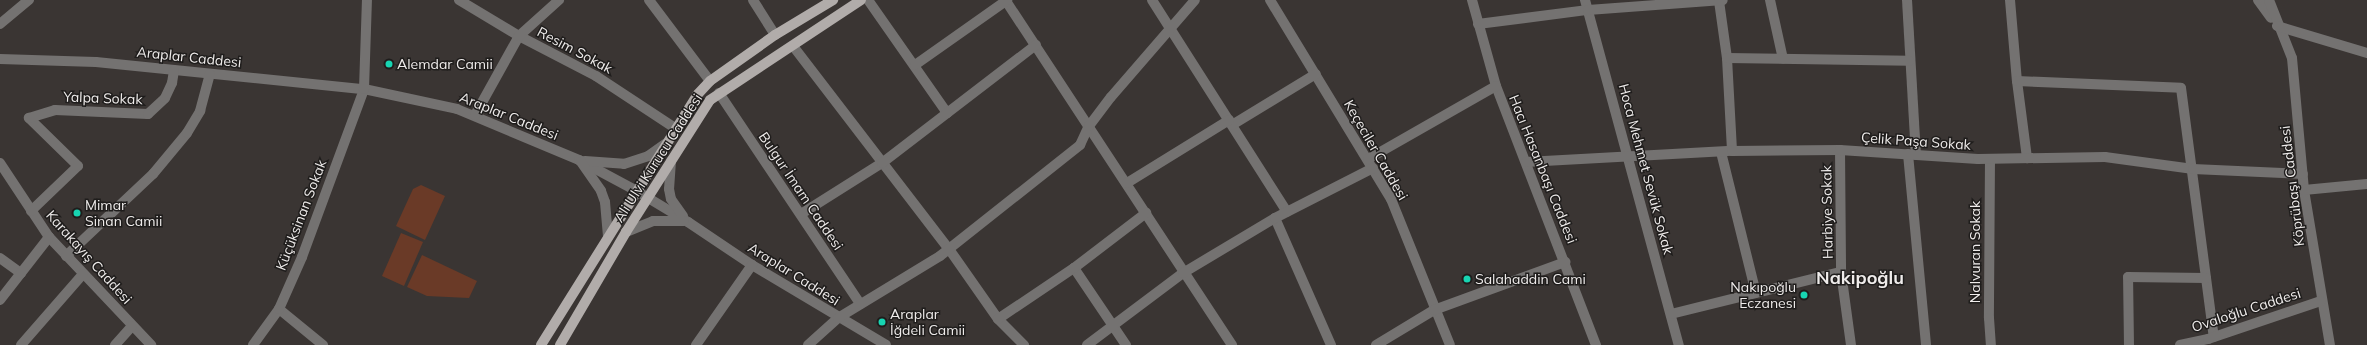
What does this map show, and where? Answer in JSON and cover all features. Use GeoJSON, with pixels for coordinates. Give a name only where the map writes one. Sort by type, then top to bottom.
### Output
{"type":"FeatureCollection","features":[{"type":"Feature","properties":{"kind":"main road","name":"Ali Ulvi Kurucu Caddesi"},"geometry":{"type":"LineString","coordinates":[[541,345],[635,190],[697,95],[710,81],[776,35],[833,0]]}},
{"type":"Feature","properties":{"kind":"main road","name":"Ali Ulvi Kurucu Caddesi"},"geometry":{"type":"LineString","coordinates":[[560,345],[626,232],[704,108],[719,93],[793,46],[861,0]]}},
{"type":"Feature","properties":{"kind":"street"},"geometry":{"type":"LineString","coordinates":[[0,24],[29,0]]}},
{"type":"Feature","properties":{"kind":"street","name":"Küçüksinan Sokak"},"geometry":{"type":"LineString","coordinates":[[253,345],[279,309],[302,257],[364,89],[367,0]]}},
{"type":"Feature","properties":{"kind":"street","name":"Resim Sokak"},"geometry":{"type":"LineString","coordinates":[[459,0],[519,36],[596,76],[675,128]]}},
{"type":"Feature","properties":{"kind":"street"},"geometry":{"type":"LineString","coordinates":[[475,115],[519,36],[559,0]]}},
{"type":"Feature","properties":{"kind":"street"},"geometry":{"type":"LineString","coordinates":[[649,0],[710,81]]}},
{"type":"Feature","properties":{"kind":"street"},"geometry":{"type":"LineString","coordinates":[[753,0],[776,35]]}},
{"type":"Feature","properties":{"kind":"street"},"geometry":{"type":"LineString","coordinates":[[868,0],[947,113]]}},
{"type":"Feature","properties":{"kind":"street"},"geometry":{"type":"LineString","coordinates":[[915,66],[1006,0],[1146,212],[1183,273],[1232,345]]}},
{"type":"Feature","properties":{"kind":"street"},"geometry":{"type":"LineString","coordinates":[[1152,0],[1287,212]]}},
{"type":"Feature","properties":{"kind":"street"},"geometry":{"type":"LineString","coordinates":[[808,345],[838,318],[949,249],[1080,146],[1089,126],[1170,27],[1195,0]]}},
{"type":"Feature","properties":{"kind":"street","name":"Keçeciler Caddesi"},"geometry":{"type":"LineString","coordinates":[[1270,0],[1391,199],[1434,310],[1450,345]]}},
{"type":"Feature","properties":{"kind":"street","name":"Hacı Hasanbaşı Caddesi"},"geometry":{"type":"LineString","coordinates":[[1472,0],[1496,86],[1596,345]]}},
{"type":"Feature","properties":{"kind":"street"},"geometry":{"type":"LineString","coordinates":[[1478,24],[1586,5],[1721,0],[1727,58],[1732,151]]}},
{"type":"Feature","properties":{"kind":"street"},"geometry":{"type":"LineString","coordinates":[[1770,0],[1783,59]]}},
{"type":"Feature","properties":{"kind":"street"},"geometry":{"type":"LineString","coordinates":[[1907,0],[1912,155],[1926,345]]}},
{"type":"Feature","properties":{"kind":"street"},"geometry":{"type":"LineString","coordinates":[[2010,0],[2017,82],[2027,158]]}},
{"type":"Feature","properties":{"kind":"street"},"geometry":{"type":"LineString","coordinates":[[2258,0],[2277,26],[2367,53]]}},
{"type":"Feature","properties":{"kind":"street"},"geometry":{"type":"LineString","coordinates":[[2269,0],[2277,26]]}},
{"type":"Feature","properties":{"kind":"street","name":"Hoca Mehmet Sevük Sokak"},"geometry":{"type":"LineString","coordinates":[[1586,5],[1679,345]]}},
{"type":"Feature","properties":{"kind":"street"},"geometry":{"type":"LineString","coordinates":[[0,18],[17,9]]}},
{"type":"Feature","properties":{"kind":"street","name":"Köprübaşı Caddesi"},"geometry":{"type":"LineString","coordinates":[[2277,26],[2292,58],[2304,190],[2321,301],[2330,345]]}},
{"type":"Feature","properties":{"kind":"street"},"geometry":{"type":"LineString","coordinates":[[793,46],[949,249],[998,319],[1024,345]]}},
{"type":"Feature","properties":{"kind":"street"},"geometry":{"type":"LineString","coordinates":[[801,214],[882,163],[1036,46]]}},
{"type":"Feature","properties":{"kind":"street"},"geometry":{"type":"LineString","coordinates":[[1727,58],[1909,61]]}},
{"type":"Feature","properties":{"kind":"street","name":"Araplar Caddesi"},"geometry":{"type":"LineString","coordinates":[[0,59],[96,62],[364,89],[432,103],[475,115],[580,160],[648,197],[752,265],[883,344]]}},
{"type":"Feature","properties":{"kind":"street","name":"Yalpa Sokak"},"geometry":{"type":"LineString","coordinates":[[31,211],[78,166],[29,118],[55,110],[148,114],[165,98],[172,83],[174,70]]}},
{"type":"Feature","properties":{"kind":"street"},"geometry":{"type":"LineString","coordinates":[[66,256],[153,174],[187,133],[200,111],[210,74]]}},
{"type":"Feature","properties":{"kind":"street"},"geometry":{"type":"LineString","coordinates":[[1127,183],[1316,74]]}},
{"type":"Feature","properties":{"kind":"street"},"geometry":{"type":"LineString","coordinates":[[2017,82],[2181,88],[2193,169],[2214,337]]}},
{"type":"Feature","properties":{"kind":"street"},"geometry":{"type":"LineString","coordinates":[[1368,159],[1496,86]]}},
{"type":"Feature","properties":{"kind":"street","name":"Bulgur İmam Caddesi"},"geometry":{"type":"LineString","coordinates":[[719,93],[860,304]]}},
{"type":"Feature","properties":{"kind":"street"},"geometry":{"type":"LineString","coordinates":[[580,160],[624,164],[648,156],[665,144]]}},
{"type":"Feature","properties":{"kind":"street","name":"Çelik Paşa Sokak"},"geometry":{"type":"LineString","coordinates":[[1526,162],[1629,158],[1732,151],[1840,150],[1990,159],[2105,157],[2193,169],[2302,174]]}},
{"type":"Feature","properties":{"kind":"street","name":"Harbiye Sokak"},"geometry":{"type":"LineString","coordinates":[[1840,150],[1841,272],[1851,345]]}},
{"type":"Feature","properties":{"kind":"street"},"geometry":{"type":"LineString","coordinates":[[1721,152],[1756,293]]}},
{"type":"Feature","properties":{"kind":"street","name":"Nalvuran Sokak"},"geometry":{"type":"LineString","coordinates":[[1990,159],[1989,318],[1991,345]]}},
{"type":"Feature","properties":{"kind":"street"},"geometry":{"type":"LineString","coordinates":[[580,160],[601,191],[605,202],[608,236]]}},
{"type":"Feature","properties":{"kind":"street"},"geometry":{"type":"LineString","coordinates":[[672,161],[669,178],[671,199],[688,222]]}},
{"type":"Feature","properties":{"kind":"street","name":"Karakayış Caddesi"},"geometry":{"type":"LineString","coordinates":[[0,163],[49,237],[151,345]]}},
{"type":"Feature","properties":{"kind":"street"},"geometry":{"type":"LineString","coordinates":[[1087,345],[1183,273],[1275,218],[1373,168]]}},
{"type":"Feature","properties":{"kind":"street"},"geometry":{"type":"LineString","coordinates":[[2304,190],[2367,184]]}},
{"type":"Feature","properties":{"kind":"street"},"geometry":{"type":"LineString","coordinates":[[998,319],[1074,268],[1146,212]]}},
{"type":"Feature","properties":{"kind":"street"},"geometry":{"type":"LineString","coordinates":[[1275,218],[1331,345]]}},
{"type":"Feature","properties":{"kind":"street"},"geometry":{"type":"LineString","coordinates":[[626,232],[653,221],[688,222]]}},
{"type":"Feature","properties":{"kind":"street"},"geometry":{"type":"LineString","coordinates":[[0,300],[49,237]]}},
{"type":"Feature","properties":{"kind":"street"},"geometry":{"type":"LineString","coordinates":[[0,258],[21,273]]}},
{"type":"Feature","properties":{"kind":"street"},"geometry":{"type":"LineString","coordinates":[[1376,345],[1434,310],[1565,262]]}},
{"type":"Feature","properties":{"kind":"street"},"geometry":{"type":"LineString","coordinates":[[696,345],[752,265]]}},
{"type":"Feature","properties":{"kind":"street"},"geometry":{"type":"LineString","coordinates":[[1074,268],[1112,327],[1126,345]]}},
{"type":"Feature","properties":{"kind":"street"},"geometry":{"type":"LineString","coordinates":[[1670,314],[1841,272]]}},
{"type":"Feature","properties":{"kind":"street"},"geometry":{"type":"LineString","coordinates":[[21,345],[83,274]]}},
{"type":"Feature","properties":{"kind":"street"},"geometry":{"type":"LineString","coordinates":[[2129,345],[2128,277],[2206,278]]}},
{"type":"Feature","properties":{"kind":"street","name":"Ovaloğlu Caddesi"},"geometry":{"type":"LineString","coordinates":[[2180,345],[2214,337],[2321,301]]}},
{"type":"Feature","properties":{"kind":"street"},"geometry":{"type":"LineString","coordinates":[[279,309],[323,345]]}},
{"type":"Feature","properties":{"kind":"street"},"geometry":{"type":"LineString","coordinates":[[115,345],[132,326]]}},
{"type":"Feature","properties":{"kind":"shaded area"},"geometry":{"type":"Polygon","coordinates":[[[421,185],[445,196],[425,240],[396,226],[413,189],[421,185]]]}},
{"type":"Feature","properties":{"kind":"shaded area"},"geometry":{"type":"Polygon","coordinates":[[[401,233],[423,242],[404,286],[382,276],[401,233]]]}},
{"type":"Feature","properties":{"kind":"shaded area"},"geometry":{"type":"Polygon","coordinates":[[[422,255],[477,281],[469,298],[427,296],[407,287],[422,255]]]}},
{"type":"Feature","properties":{"kind":"place","name":"Alemdar Camii"},"geometry":{"type":"Point","coordinates":[389,64]}},
{"type":"Feature","properties":{"kind":"place","name":"Mimar Sinan Camii"},"geometry":{"type":"Point","coordinates":[77,213]}},
{"type":"Feature","properties":{"kind":"place","name":"Salahaddin Cami"},"geometry":{"type":"Point","coordinates":[1467,279]}},
{"type":"Feature","properties":{"kind":"place","name":"Nakıpoğlu Eczanesi"},"geometry":{"type":"Point","coordinates":[1804,295]}},
{"type":"Feature","properties":{"kind":"place","name":"Araplar İğdeli Camii"},"geometry":{"type":"Point","coordinates":[882,322]}},
{"type":"Feature","properties":{"kind":"district","name":"Nakipoğlu"},"geometry":{"type":"Point","coordinates":[1860,278]}}]}
